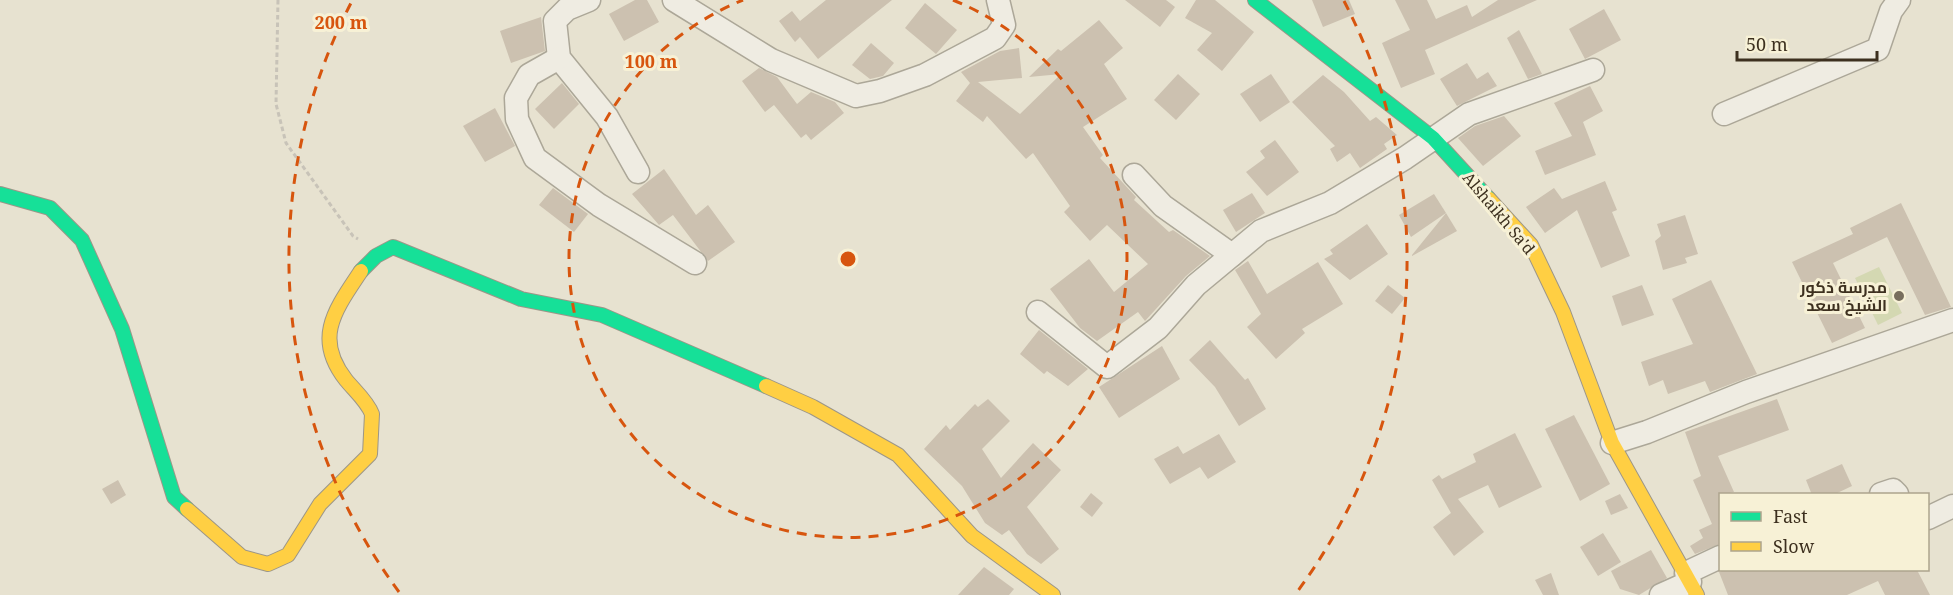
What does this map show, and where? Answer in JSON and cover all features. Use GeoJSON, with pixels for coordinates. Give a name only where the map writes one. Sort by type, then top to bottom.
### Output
{"type":"FeatureCollection","features":[{"type":"Feature","properties":{"kind":"street"},"geometry":{"type":"LineString","coordinates":[[589,0],[567,9],[555,21],[560,58],[608,117],[638,172]]}},
{"type":"Feature","properties":{"kind":"street"},"geometry":{"type":"LineString","coordinates":[[674,0],[771,60],[856,96],[880,91],[925,75],[995,38],[1004,25],[998,0]]}},
{"type":"Feature","properties":{"kind":"street","name":"Alshaikh Sa'd"},"geometry":{"type":"LineString","coordinates":[[1255,0],[1433,138],[1531,245],[1563,312],[1612,443],[1691,583]]}},
{"type":"Feature","properties":{"kind":"street"},"geometry":{"type":"LineString","coordinates":[[1724,114],[1878,49],[1891,11],[1899,0]]}},
{"type":"Feature","properties":{"kind":"street"},"geometry":{"type":"LineString","coordinates":[[560,58],[529,75],[516,98],[517,119],[535,158],[599,205],[695,263]]}},
{"type":"Feature","properties":{"kind":"street"},"geometry":{"type":"LineString","coordinates":[[1038,312],[1107,367],[1158,328],[1196,285],[1261,231],[1330,203],[1469,114],[1593,70]]}},
{"type":"Feature","properties":{"kind":"street"},"geometry":{"type":"LineString","coordinates":[[1134,175],[1163,206],[1232,255]]}},
{"type":"Feature","properties":{"kind":"street"},"geometry":{"type":"LineString","coordinates":[[0,194],[50,208],[82,240],[122,328],[174,497],[242,557],[268,564],[288,555],[320,504],[370,454],[373,416],[366,402],[334,367],[327,351],[328,333],[338,308],[370,258],[393,247],[521,299],[603,315],[813,407],[898,455],[972,536],[1053,595]]}},
{"type":"Feature","properties":{"kind":"street"},"geometry":{"type":"LineString","coordinates":[[1612,443],[1647,432],[1746,392],[1953,321]]}},
{"type":"Feature","properties":{"kind":"street"},"geometry":{"type":"LineString","coordinates":[[1929,518],[1953,506]]}},
{"type":"Feature","properties":{"kind":"street"},"geometry":{"type":"LineString","coordinates":[[1661,595],[1691,583],[1719,558]]}},
{"type":"Feature","properties":{"kind":"path"},"geometry":{"type":"LineString","coordinates":[[278,0],[276,104],[286,143],[352,236],[381,253]]}},
{"type":"Feature","properties":{"kind":"green space"},"geometry":{"type":"Polygon","coordinates":[[[1879,267],[1902,313],[1878,325],[1855,278],[1879,267]]]}},
{"type":"Feature","properties":{"kind":"building"},"geometry":{"type":"Polygon","coordinates":[[[635,0],[647,0],[659,22],[624,41],[609,14],[635,0]]]}},
{"type":"Feature","properties":{"kind":"building"},"geometry":{"type":"Polygon","coordinates":[[[826,0],[892,0],[818,59],[800,37],[795,42],[779,21],[792,11],[800,21],[826,0]]]}},
{"type":"Feature","properties":{"kind":"building"},"geometry":{"type":"Polygon","coordinates":[[[1125,0],[1166,0],[1175,7],[1160,27],[1125,0]]]}},
{"type":"Feature","properties":{"kind":"building"},"geometry":{"type":"Polygon","coordinates":[[[1196,0],[1215,0],[1254,32],[1222,71],[1197,50],[1212,33],[1185,18],[1196,0]]]}},
{"type":"Feature","properties":{"kind":"building"},"geometry":{"type":"Polygon","coordinates":[[[1312,0],[1349,0],[1355,14],[1323,27],[1312,0]]]}},
{"type":"Feature","properties":{"kind":"building"},"geometry":{"type":"Polygon","coordinates":[[[1395,0],[1427,0],[1436,19],[1467,5],[1472,17],[1498,0],[1537,0],[1425,50],[1435,74],[1401,88],[1382,43],[1410,30],[1395,0]]]}},
{"type":"Feature","properties":{"kind":"building"},"geometry":{"type":"Polygon","coordinates":[[[925,3],[957,30],[936,54],[905,28],[925,3]]]}},
{"type":"Feature","properties":{"kind":"building"},"geometry":{"type":"Polygon","coordinates":[[[1604,9],[1621,40],[1585,59],[1569,29],[1604,9]]]}},
{"type":"Feature","properties":{"kind":"building"},"geometry":{"type":"Polygon","coordinates":[[[541,17],[545,51],[511,63],[500,31],[541,17]]]}},
{"type":"Feature","properties":{"kind":"building"},"geometry":{"type":"Polygon","coordinates":[[[1099,20],[1123,48],[1104,64],[1127,99],[1083,127],[1103,155],[1100,158],[1136,197],[1134,200],[1169,232],[1173,230],[1210,256],[1186,276],[1145,321],[1138,312],[1097,341],[1080,328],[1050,289],[1089,259],[1114,292],[1148,264],[1107,225],[1090,241],[1064,212],[1070,206],[1033,153],[1026,159],[987,116],[983,122],[956,101],[970,83],[961,72],[1000,51],[1019,48],[1022,78],[978,82],[1020,114],[1061,74],[1029,77],[1058,49],[1061,51],[1099,20]]]}},
{"type":"Feature","properties":{"kind":"building"},"geometry":{"type":"Polygon","coordinates":[[[1519,30],[1542,74],[1528,79],[1507,38],[1519,30]]]}},
{"type":"Feature","properties":{"kind":"building"},"geometry":{"type":"Polygon","coordinates":[[[871,43],[894,63],[883,76],[870,79],[852,65],[871,43]]]}},
{"type":"Feature","properties":{"kind":"building"},"geometry":{"type":"Polygon","coordinates":[[[1467,63],[1477,79],[1488,72],[1497,86],[1457,106],[1440,79],[1467,63]]]}},
{"type":"Feature","properties":{"kind":"building"},"geometry":{"type":"Polygon","coordinates":[[[759,68],[777,77],[797,104],[811,92],[835,102],[844,113],[811,140],[806,134],[801,138],[774,105],[765,112],[742,81],[759,68]]]}},
{"type":"Feature","properties":{"kind":"building"},"geometry":{"type":"Polygon","coordinates":[[[1178,74],[1200,94],[1176,120],[1154,100],[1178,74]]]}},
{"type":"Feature","properties":{"kind":"building"},"geometry":{"type":"Polygon","coordinates":[[[1271,74],[1290,102],[1260,122],[1240,94],[1271,74]]]}},
{"type":"Feature","properties":{"kind":"building"},"geometry":{"type":"Polygon","coordinates":[[[1323,75],[1344,92],[1370,121],[1376,117],[1397,135],[1384,144],[1387,149],[1360,168],[1350,153],[1337,162],[1330,149],[1335,146],[1292,102],[1323,75]]]}},
{"type":"Feature","properties":{"kind":"building"},"geometry":{"type":"Polygon","coordinates":[[[562,83],[579,104],[554,129],[535,109],[562,83]]]}},
{"type":"Feature","properties":{"kind":"building"},"geometry":{"type":"Polygon","coordinates":[[[1590,86],[1603,111],[1583,122],[1596,155],[1545,175],[1535,151],[1572,136],[1554,103],[1590,86]]]}},
{"type":"Feature","properties":{"kind":"building"},"geometry":{"type":"Polygon","coordinates":[[[495,108],[515,146],[485,162],[463,126],[495,108]]]}},
{"type":"Feature","properties":{"kind":"building"},"geometry":{"type":"Polygon","coordinates":[[[1504,116],[1521,136],[1483,166],[1458,138],[1475,126],[1504,116]]]}},
{"type":"Feature","properties":{"kind":"building"},"geometry":{"type":"Polygon","coordinates":[[[1275,140],[1299,172],[1267,196],[1246,172],[1265,158],[1260,151],[1275,140]]]}},
{"type":"Feature","properties":{"kind":"building"},"geometry":{"type":"Polygon","coordinates":[[[664,169],[696,215],[708,205],[735,242],[708,261],[673,215],[659,225],[632,194],[664,169]]]}},
{"type":"Feature","properties":{"kind":"building"},"geometry":{"type":"Polygon","coordinates":[[[1605,181],[1617,210],[1612,212],[1630,256],[1601,268],[1577,210],[1545,233],[1526,207],[1554,188],[1562,199],[1605,181]]]}},
{"type":"Feature","properties":{"kind":"building"},"geometry":{"type":"Polygon","coordinates":[[[553,188],[588,214],[574,232],[539,205],[553,188]]]}},
{"type":"Feature","properties":{"kind":"building"},"geometry":{"type":"Polygon","coordinates":[[[1252,193],[1265,213],[1236,232],[1223,210],[1252,193]]]}},
{"type":"Feature","properties":{"kind":"building"},"geometry":{"type":"Polygon","coordinates":[[[1434,194],[1446,213],[1411,237],[1399,215],[1434,194]]]}},
{"type":"Feature","properties":{"kind":"building"},"geometry":{"type":"Polygon","coordinates":[[[1901,203],[1951,307],[1925,315],[1887,237],[1833,263],[1865,328],[1832,343],[1792,262],[1853,234],[1850,228],[1901,203]]]}},
{"type":"Feature","properties":{"kind":"building"},"geometry":{"type":"Polygon","coordinates":[[[1446,213],[1457,231],[1412,256],[1412,255],[1446,213]]]}},
{"type":"Feature","properties":{"kind":"building"},"geometry":{"type":"Polygon","coordinates":[[[1685,215],[1698,254],[1685,258],[1687,263],[1663,270],[1655,241],[1661,236],[1657,224],[1685,215]]]}},
{"type":"Feature","properties":{"kind":"building"},"geometry":{"type":"Polygon","coordinates":[[[1367,224],[1388,254],[1350,280],[1324,259],[1333,254],[1330,250],[1367,224]]]}},
{"type":"Feature","properties":{"kind":"building"},"geometry":{"type":"Polygon","coordinates":[[[1248,261],[1267,294],[1318,262],[1343,304],[1302,329],[1305,333],[1276,359],[1247,327],[1261,314],[1235,270],[1248,261]]]}},
{"type":"Feature","properties":{"kind":"building"},"geometry":{"type":"Polygon","coordinates":[[[1711,280],[1757,374],[1710,392],[1705,381],[1668,394],[1663,380],[1649,386],[1641,362],[1693,344],[1672,299],[1711,280]]]}},
{"type":"Feature","properties":{"kind":"building"},"geometry":{"type":"Polygon","coordinates":[[[1388,285],[1405,298],[1392,314],[1375,301],[1388,285]]]}},
{"type":"Feature","properties":{"kind":"building"},"geometry":{"type":"Polygon","coordinates":[[[1642,285],[1654,315],[1622,326],[1612,296],[1642,285]]]}},
{"type":"Feature","properties":{"kind":"building"},"geometry":{"type":"Polygon","coordinates":[[[1039,330],[1088,369],[1068,386],[1047,371],[1044,374],[1020,354],[1039,330]]]}},
{"type":"Feature","properties":{"kind":"building"},"geometry":{"type":"Polygon","coordinates":[[[1210,340],[1245,380],[1248,378],[1266,409],[1239,426],[1215,387],[1189,360],[1210,340]]]}},
{"type":"Feature","properties":{"kind":"building"},"geometry":{"type":"Polygon","coordinates":[[[1162,346],[1180,379],[1119,418],[1099,387],[1162,346]]]}},
{"type":"Feature","properties":{"kind":"building"},"geometry":{"type":"Polygon","coordinates":[[[988,399],[1010,421],[982,449],[1001,478],[1033,443],[1061,470],[1027,507],[1059,549],[1041,564],[1027,554],[1009,530],[1002,535],[985,523],[962,486],[924,449],[946,425],[950,430],[975,404],[978,407],[988,399]]]}},
{"type":"Feature","properties":{"kind":"building"},"geometry":{"type":"Polygon","coordinates":[[[1777,399],[1789,430],[1718,456],[1734,492],[1719,493],[1719,544],[1695,554],[1690,546],[1703,538],[1699,530],[1712,524],[1693,480],[1701,476],[1685,432],[1777,399]]]}},
{"type":"Feature","properties":{"kind":"building"},"geometry":{"type":"Polygon","coordinates":[[[1574,415],[1610,484],[1580,501],[1545,429],[1574,415]]]}},
{"type":"Feature","properties":{"kind":"building"},"geometry":{"type":"Polygon","coordinates":[[[1515,433],[1542,487],[1499,508],[1488,485],[1458,499],[1484,532],[1454,556],[1433,527],[1451,513],[1432,480],[1439,475],[1442,479],[1476,462],[1473,454],[1515,433]]]}},
{"type":"Feature","properties":{"kind":"building"},"geometry":{"type":"Polygon","coordinates":[[[1219,434],[1236,462],[1208,479],[1200,467],[1170,484],[1154,459],[1178,446],[1183,454],[1219,434]]]}},
{"type":"Feature","properties":{"kind":"building"},"geometry":{"type":"Polygon","coordinates":[[[1842,464],[1852,486],[1837,493],[1811,493],[1806,480],[1842,464]]]}},
{"type":"Feature","properties":{"kind":"building"},"geometry":{"type":"Polygon","coordinates":[[[118,480],[126,495],[111,504],[102,489],[118,480]]]}},
{"type":"Feature","properties":{"kind":"building"},"geometry":{"type":"Polygon","coordinates":[[[1091,493],[1103,503],[1092,517],[1080,507],[1091,493]]]}},
{"type":"Feature","properties":{"kind":"building"},"geometry":{"type":"Polygon","coordinates":[[[1620,494],[1628,508],[1611,515],[1605,501],[1620,494]]]}},
{"type":"Feature","properties":{"kind":"building"},"geometry":{"type":"Polygon","coordinates":[[[1603,533],[1621,562],[1598,576],[1580,547],[1603,533]]]}},
{"type":"Feature","properties":{"kind":"building"},"geometry":{"type":"Polygon","coordinates":[[[1651,550],[1667,578],[1639,595],[1620,589],[1611,571],[1651,550]]]}},
{"type":"Feature","properties":{"kind":"building"},"geometry":{"type":"Polygon","coordinates":[[[984,567],[1014,589],[1009,595],[958,595],[984,567]]]}},
{"type":"Feature","properties":{"kind":"building"},"geometry":{"type":"Polygon","coordinates":[[[1918,571],[1930,595],[1885,595],[1878,581],[1847,595],[1728,595],[1719,572],[1918,571]]]}},
{"type":"Feature","properties":{"kind":"building"},"geometry":{"type":"Polygon","coordinates":[[[1551,573],[1559,595],[1543,595],[1535,580],[1551,573]]]}},
{"type":"Feature","properties":{"kind":"traffic: fast"},"geometry":{"type":"LineString","coordinates":[[1255,0],[1433,138],[1488,198]]}},
{"type":"Feature","properties":{"kind":"traffic: fast"},"geometry":{"type":"LineString","coordinates":[[0,194],[50,208],[82,240],[122,329],[174,497],[187,509]]}},
{"type":"Feature","properties":{"kind":"traffic: fast"},"geometry":{"type":"LineString","coordinates":[[361,271],[376,256],[393,247],[521,299],[602,315],[766,386]]}},
{"type":"Feature","properties":{"kind":"traffic: slow"},"geometry":{"type":"LineString","coordinates":[[1488,198],[1531,245],[1563,312],[1612,443],[1697,595]]}},
{"type":"Feature","properties":{"kind":"traffic: slow"},"geometry":{"type":"LineString","coordinates":[[187,509],[242,557],[268,564],[288,555],[320,504],[370,454],[372,414],[364,400],[336,365],[329,337],[336,312],[361,271]]}},
{"type":"Feature","properties":{"kind":"traffic: slow"},"geometry":{"type":"LineString","coordinates":[[766,386],[813,407],[898,455],[972,536],[1053,595]]}},
{"type":"Feature","properties":{"kind":"place","name":"مدرسة ذكور الشيخ سعد"},"geometry":{"type":"Point","coordinates":[1899,296]}}]}
